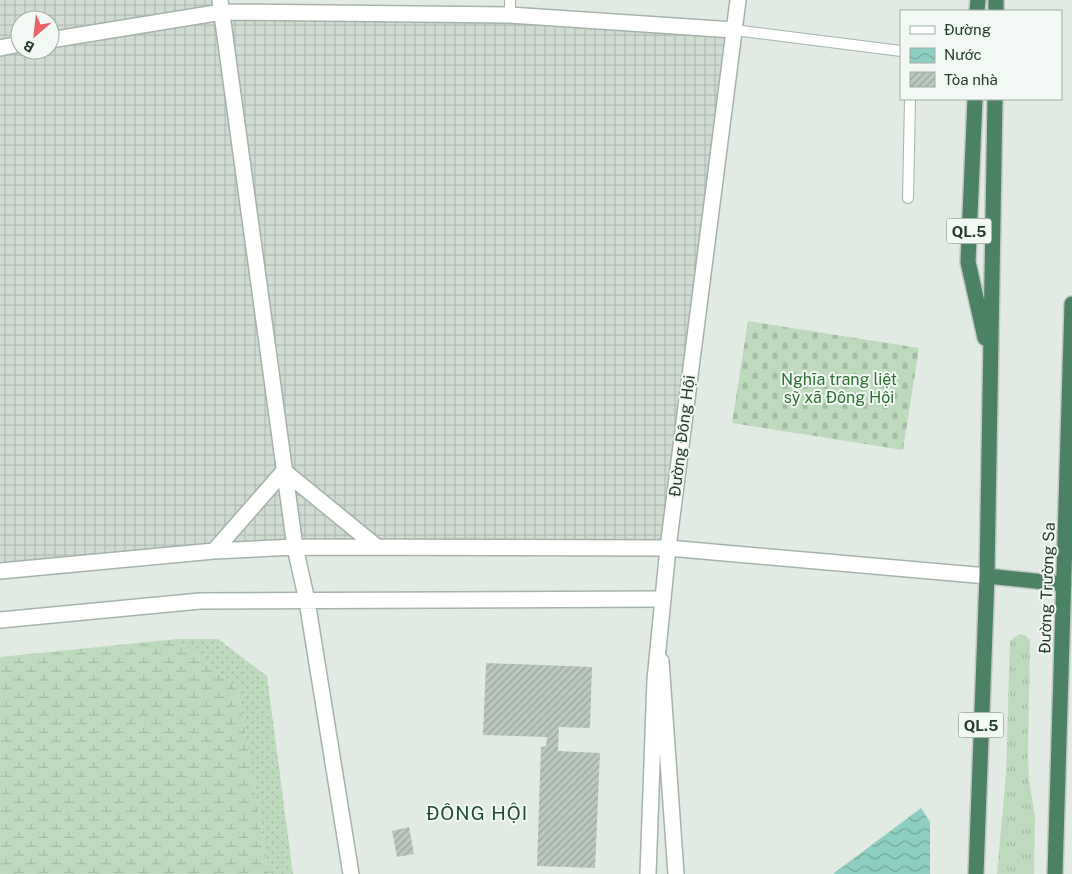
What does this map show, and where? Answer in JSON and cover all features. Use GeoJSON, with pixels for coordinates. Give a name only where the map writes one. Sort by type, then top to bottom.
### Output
{"type":"FeatureCollection","features":[{"type":"Feature","properties":{"kind":"highway","name":"QL.5"},"geometry":{"type":"LineString","coordinates":[[975,100],[968,262],[990,362]]}},
{"type":"Feature","properties":{"kind":"highway","name":"QL.5"},"geometry":{"type":"LineString","coordinates":[[976,874],[987,576],[995,100]]}},
{"type":"Feature","properties":{"kind":"highway","name":"Đường Trường Sa"},"geometry":{"type":"LineString","coordinates":[[1054,874],[1072,304]]}},
{"type":"Feature","properties":{"kind":"highway"},"geometry":{"type":"LineString","coordinates":[[987,576],[1064,584]]}},
{"type":"Feature","properties":{"kind":"street","name":"Đường Đông Hội"},"geometry":{"type":"LineString","coordinates":[[648,874],[655,680],[668,548],[738,0]]}},
{"type":"Feature","properties":{"kind":"street"},"geometry":{"type":"LineString","coordinates":[[60,38],[221,6],[510,7],[734,30]]}},
{"type":"Feature","properties":{"kind":"street"},"geometry":{"type":"LineString","coordinates":[[221,6],[295,547],[307,601],[352,874]]}},
{"type":"Feature","properties":{"kind":"street"},"geometry":{"type":"LineString","coordinates":[[284,471],[377,547]]}},
{"type":"Feature","properties":{"kind":"street"},"geometry":{"type":"LineString","coordinates":[[214,551],[284,471]]}},
{"type":"Feature","properties":{"kind":"street"},"geometry":{"type":"LineString","coordinates":[[0,571],[214,551],[295,547],[668,548],[987,576]]}},
{"type":"Feature","properties":{"kind":"street"},"geometry":{"type":"LineString","coordinates":[[0,620],[200,602],[663,599]]}},
{"type":"Feature","properties":{"kind":"street"},"geometry":{"type":"LineString","coordinates":[[660,637],[676,874]]}},
{"type":"Feature","properties":{"kind":"lane"},"geometry":{"type":"LineString","coordinates":[[734,30],[849,46],[900,51]]}},
{"type":"Feature","properties":{"kind":"lane"},"geometry":{"type":"LineString","coordinates":[[908,198],[910,100]]}},
{"type":"Feature","properties":{"kind":"shaded area"},"geometry":{"type":"Polygon","coordinates":[[[0,0],[220,0],[222,12],[734,30],[668,548],[295,547],[0,573],[0,0]]]}},
{"type":"Feature","properties":{"kind":"green space","name":"Nghĩa trang liệt sỹ xã Đông Hội"},"geometry":{"type":"Polygon","coordinates":[[[748,321],[919,348],[903,450],[732,423],[748,321]]]}},
{"type":"Feature","properties":{"kind":"green space"},"geometry":{"type":"Polygon","coordinates":[[[1019,634],[1025,635],[1030,640],[1028,755],[1029,781],[1035,816],[1034,874],[997,874],[1006,774],[1010,641],[1019,634]]]}},
{"type":"Feature","properties":{"kind":"green space"},"geometry":{"type":"Polygon","coordinates":[[[177,639],[238,688],[269,874],[0,874],[0,657],[177,639]]]}},
{"type":"Feature","properties":{"kind":"green space"},"geometry":{"type":"Polygon","coordinates":[[[177,639],[218,639],[267,676],[293,874],[269,874],[238,688],[177,639]]]}},
{"type":"Feature","properties":{"kind":"water"},"geometry":{"type":"Polygon","coordinates":[[[921,808],[930,822],[930,874],[833,874],[921,808]]]}},
{"type":"Feature","properties":{"kind":"building"},"geometry":{"type":"Polygon","coordinates":[[[486,663],[592,667],[590,728],[559,727],[558,751],[600,753],[595,868],[537,866],[541,747],[546,746],[547,737],[483,735],[486,663]]]}},
{"type":"Feature","properties":{"kind":"building"},"geometry":{"type":"Polygon","coordinates":[[[409,827],[414,854],[397,857],[392,831],[409,827]]]}},
{"type":"Feature","properties":{"kind":"district","name":"ĐÔNG HỘI"},"geometry":{"type":"Point","coordinates":[477,813]}}]}
